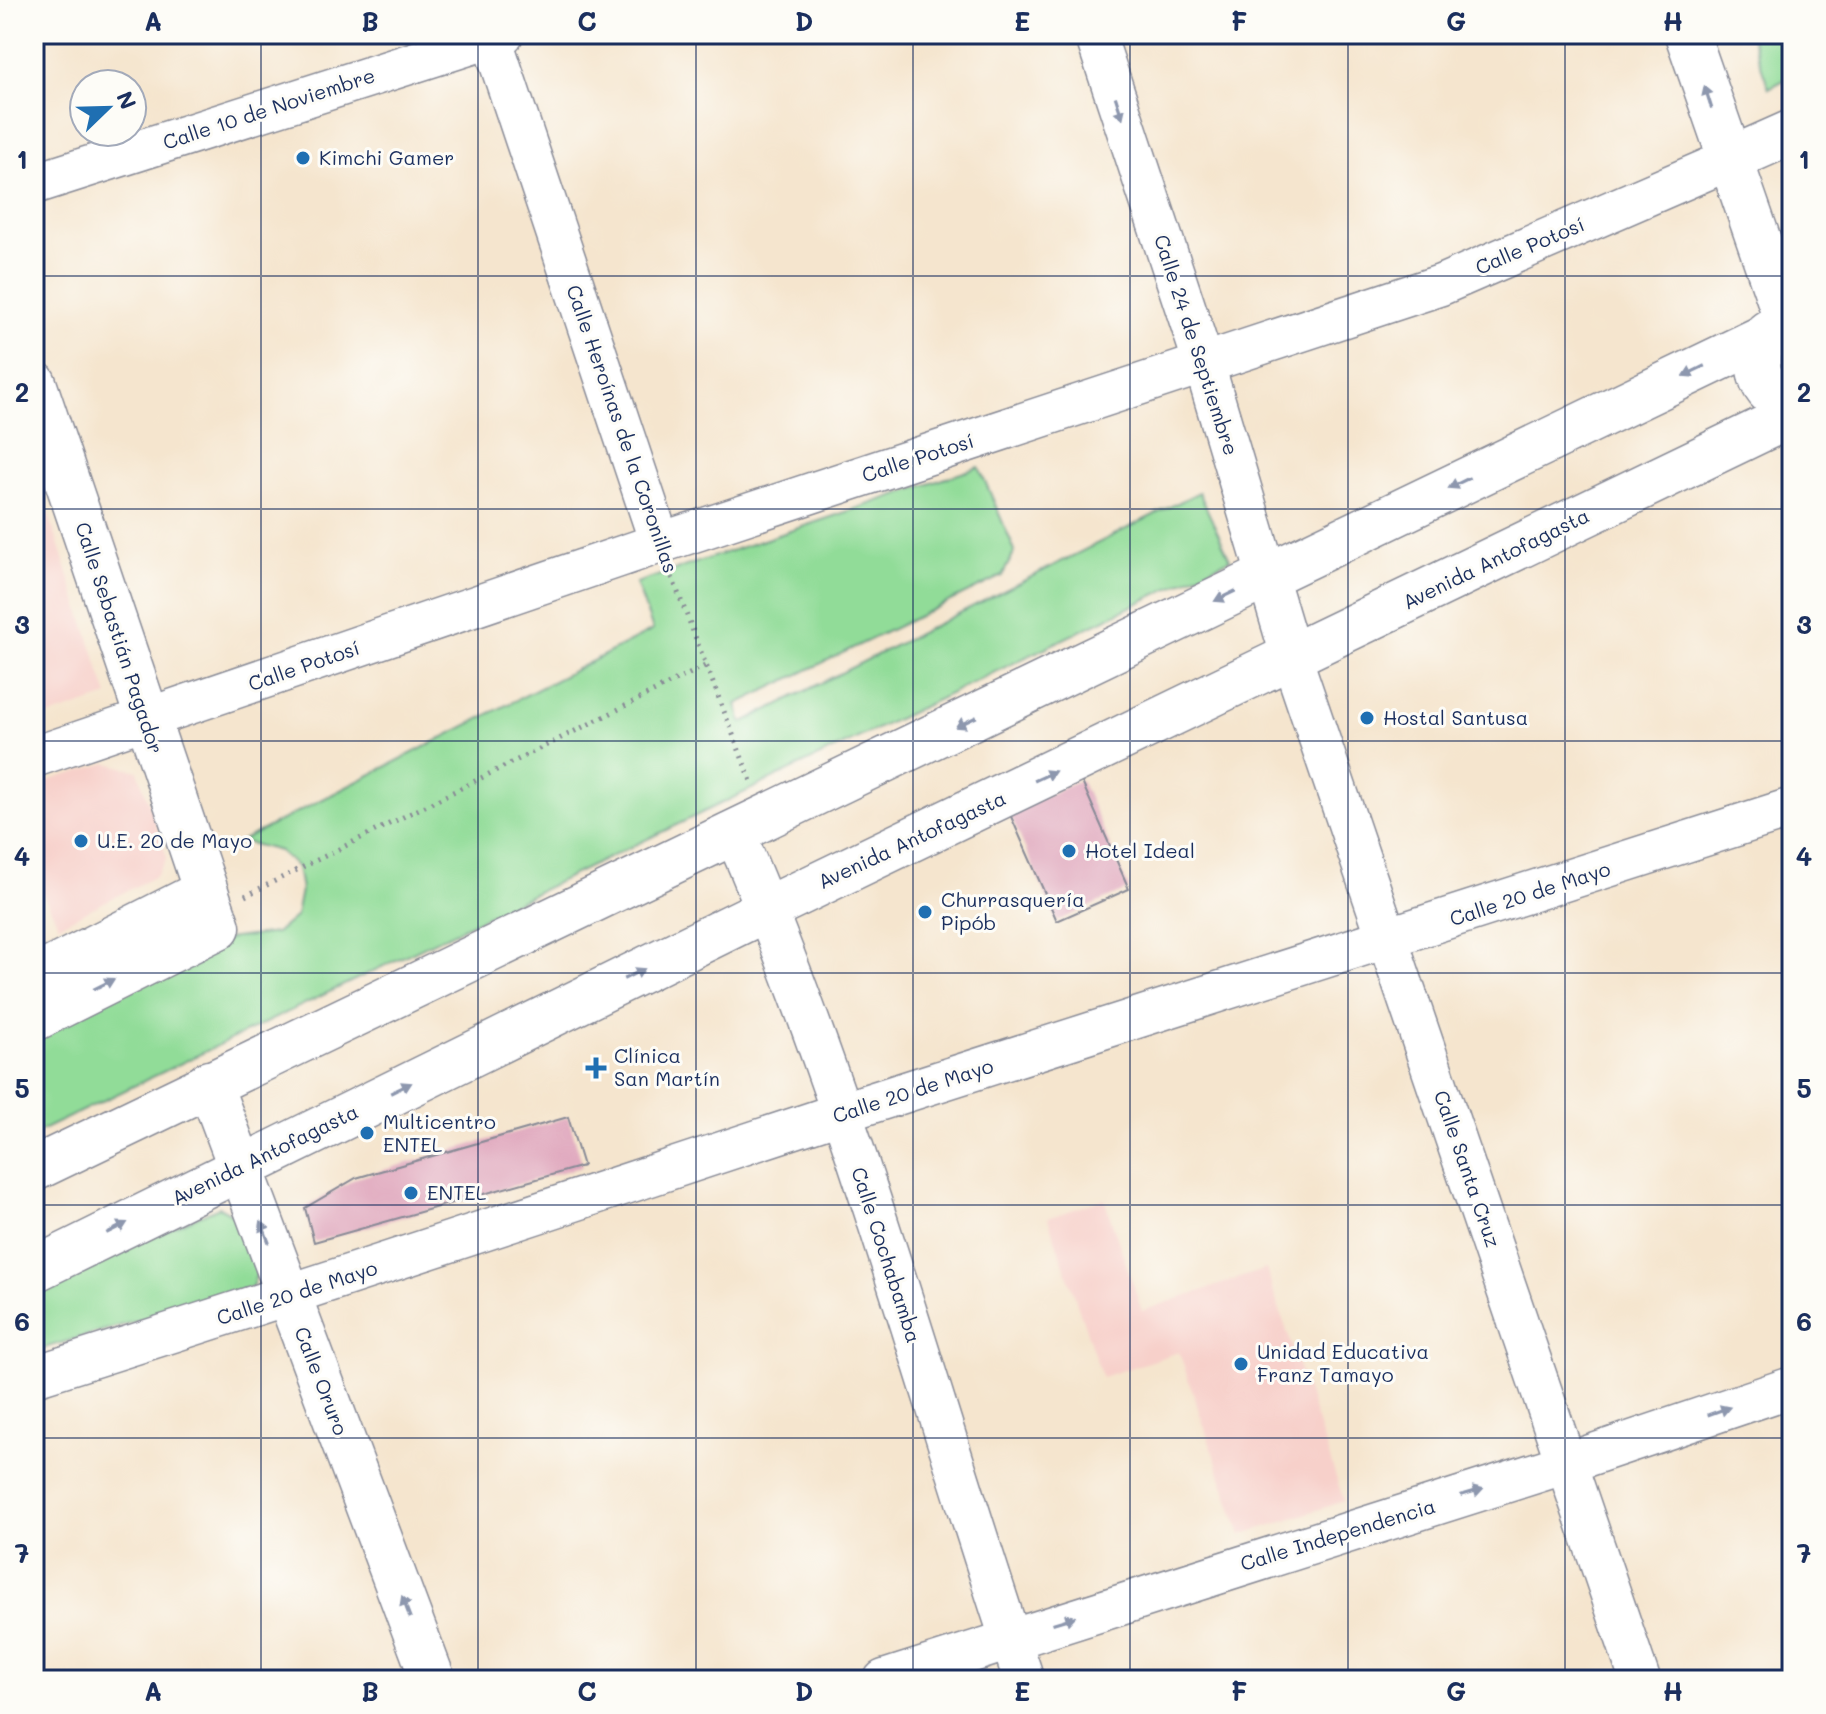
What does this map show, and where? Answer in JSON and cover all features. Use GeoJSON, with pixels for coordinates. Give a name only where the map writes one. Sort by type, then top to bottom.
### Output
{"type":"FeatureCollection","features":[{"type":"Feature","properties":{"kind":"main road"},"geometry":{"type":"LineString","coordinates":[[1687,34],[1781,324],[1757,362],[1759,375],[1775,397],[1792,404]]}},
{"type":"Feature","properties":{"kind":"main road","name":"Calle Potosí"},"geometry":{"type":"LineString","coordinates":[[1729,160],[1792,132]]}},
{"type":"Feature","properties":{"kind":"main road"},"geometry":{"type":"LineString","coordinates":[[34,1169],[751,827],[1781,324]]}},
{"type":"Feature","properties":{"kind":"main road","name":"Calle Sebastián Pagador"},"geometry":{"type":"LineString","coordinates":[[34,383],[212,911]]}},
{"type":"Feature","properties":{"kind":"main road","name":"Avenida Antofagasta"},"geometry":{"type":"LineString","coordinates":[[39,1269],[240,1166],[767,909],[1292,659],[1792,415]]}},
{"type":"Feature","properties":{"kind":"main road"},"geometry":{"type":"LineString","coordinates":[[34,978],[212,911]]}},
{"type":"Feature","properties":{"kind":"main road"},"geometry":{"type":"LineString","coordinates":[[34,1019],[212,911]]}},
{"type":"Feature","properties":{"kind":"main road","name":"Calle Oruro"},"geometry":{"type":"LineString","coordinates":[[209,1083],[433,1680]]}},
{"type":"Feature","properties":{"kind":"street","name":"Calle 24 de Septiembre"},"geometry":{"type":"LineString","coordinates":[[1095,34],[1204,364],[1292,659]]}},
{"type":"Feature","properties":{"kind":"street","name":"Calle 10 de Noviembre"},"geometry":{"type":"LineString","coordinates":[[34,184],[494,35]]}},
{"type":"Feature","properties":{"kind":"street","name":"Calle Heroínas de la Coronillas"},"geometry":{"type":"LineString","coordinates":[[494,35],[660,543]]}},
{"type":"Feature","properties":{"kind":"street","name":"Calle Potosí"},"geometry":{"type":"LineString","coordinates":[[34,757],[660,543],[1441,285],[1729,160]]}},
{"type":"Feature","properties":{"kind":"street","name":"Calle Santa Cruz"},"geometry":{"type":"LineString","coordinates":[[1292,659],[1640,1680]]}},
{"type":"Feature","properties":{"kind":"street","name":"Calle 20 de Mayo"},"geometry":{"type":"LineString","coordinates":[[34,1376],[1792,808]]}},
{"type":"Feature","properties":{"kind":"street","name":"Calle Cochabamba"},"geometry":{"type":"LineString","coordinates":[[751,827],[767,909],[840,1114],[1024,1680]]}},
{"type":"Feature","properties":{"kind":"street","name":"Calle Independencia"},"geometry":{"type":"LineString","coordinates":[[884,1680],[1567,1463],[1792,1387]]}},
{"type":"Feature","properties":{"kind":"path","name":"Calle Heroínas de la Coronillas"},"geometry":{"type":"LineString","coordinates":[[660,543],[705,666],[751,827]]}},
{"type":"Feature","properties":{"kind":"path"},"geometry":{"type":"LineString","coordinates":[[212,911],[705,666]]}},
{"type":"Feature","properties":{"kind":"shaded area"},"geometry":{"type":"Polygon","coordinates":[[[34,469],[108,696],[34,721],[34,469]]]}},
{"type":"Feature","properties":{"kind":"shaded area"},"geometry":{"type":"Polygon","coordinates":[[[107,763],[138,771],[167,858],[156,876],[59,925],[34,877],[34,785],[107,763]]]}},
{"type":"Feature","properties":{"kind":"shaded area","name":"Unidad Educativa Franz Tamayo"},"geometry":{"type":"Polygon","coordinates":[[[1104,1199],[1142,1311],[1266,1269],[1344,1501],[1241,1535],[1179,1352],[1102,1377],[1048,1218],[1104,1199]]]}},
{"type":"Feature","properties":{"kind":"green space"},"geometry":{"type":"Polygon","coordinates":[[[1750,34],[1792,34],[1792,76],[1769,88],[1750,34]]]}},
{"type":"Feature","properties":{"kind":"green space"},"geometry":{"type":"Polygon","coordinates":[[[1792,331],[1792,393],[1783,389],[1772,348],[1792,331]]]}},
{"type":"Feature","properties":{"kind":"green space"},"geometry":{"type":"Polygon","coordinates":[[[979,467],[1015,551],[1002,576],[737,704],[742,723],[1199,492],[1230,559],[34,1134],[34,1036],[226,939],[276,933],[296,916],[301,890],[297,867],[279,851],[241,841],[653,630],[636,583],[979,467]]]}},
{"type":"Feature","properties":{"kind":"green space"},"geometry":{"type":"Polygon","coordinates":[[[219,1207],[241,1219],[259,1267],[252,1287],[34,1351],[34,1298],[73,1271],[219,1207]]]}},
{"type":"Feature","properties":{"kind":"building","name":"Hotel Ideal"},"geometry":{"type":"Polygon","coordinates":[[[1081,780],[1129,889],[1057,921],[1009,812],[1081,780]]]}},
{"type":"Feature","properties":{"kind":"building","name":"ENTEL"},"geometry":{"type":"Polygon","coordinates":[[[568,1117],[583,1166],[314,1242],[305,1208],[356,1178],[568,1117]]]}},
{"type":"Feature","properties":{"kind":"place","name":"Kimchi Gamer"},"geometry":{"type":"Point","coordinates":[303,158]}},
{"type":"Feature","properties":{"kind":"place","name":"Hostal Santusa"},"geometry":{"type":"Point","coordinates":[1367,718]}},
{"type":"Feature","properties":{"kind":"place","name":"U.E. 20 de Mayo"},"geometry":{"type":"Point","coordinates":[81,841]}},
{"type":"Feature","properties":{"kind":"place","name":"Hotel Ideal"},"geometry":{"type":"Point","coordinates":[1069,851]}},
{"type":"Feature","properties":{"kind":"place","name":"Churrasquería Pipób"},"geometry":{"type":"Point","coordinates":[925,912]}},
{"type":"Feature","properties":{"kind":"place","name":"Clínica San Martín"},"geometry":{"type":"Point","coordinates":[596,1068]}},
{"type":"Feature","properties":{"kind":"place","name":"Multicentro ENTEL"},"geometry":{"type":"Point","coordinates":[367,1133]}},
{"type":"Feature","properties":{"kind":"place","name":"ENTEL"},"geometry":{"type":"Point","coordinates":[411,1193]}},
{"type":"Feature","properties":{"kind":"place","name":"Unidad Educativa Franz Tamayo"},"geometry":{"type":"Point","coordinates":[1241,1364]}}]}
